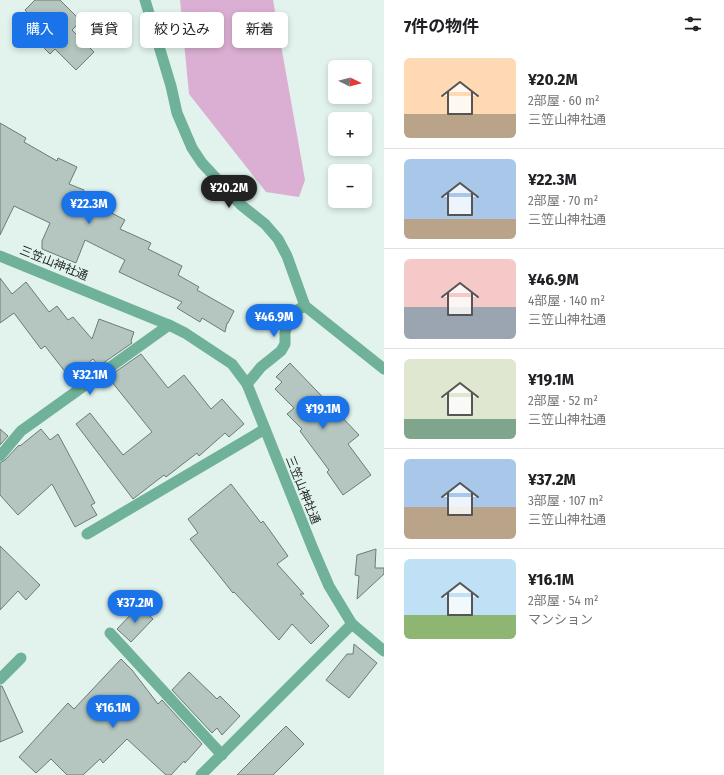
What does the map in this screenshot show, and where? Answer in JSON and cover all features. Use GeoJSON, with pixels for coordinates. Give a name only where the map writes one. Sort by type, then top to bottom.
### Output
{"type":"FeatureCollection","features":[{"type":"Feature","properties":{"kind":"street"},"geometry":{"type":"LineString","coordinates":[[145,0],[177,113],[192,148],[202,164],[240,205],[265,224],[278,239],[288,256],[305,306],[384,369]]}},
{"type":"Feature","properties":{"kind":"street","name":"三笠山神社通"},"geometry":{"type":"LineString","coordinates":[[0,256],[169,325],[185,333],[232,364],[247,384],[329,586],[352,624],[384,651]]}},
{"type":"Feature","properties":{"kind":"street"},"geometry":{"type":"LineString","coordinates":[[247,384],[261,367],[281,351],[285,344],[285,333],[288,322],[294,311],[305,306]]}},
{"type":"Feature","properties":{"kind":"street"},"geometry":{"type":"LineString","coordinates":[[0,456],[21,431],[169,325]]}},
{"type":"Feature","properties":{"kind":"street"},"geometry":{"type":"LineString","coordinates":[[87,534],[265,429]]}},
{"type":"Feature","properties":{"kind":"street"},"geometry":{"type":"LineString","coordinates":[[202,775],[352,624]]}},
{"type":"Feature","properties":{"kind":"street"},"geometry":{"type":"LineString","coordinates":[[110,633],[222,755]]}},
{"type":"Feature","properties":{"kind":"street"},"geometry":{"type":"LineString","coordinates":[[0,679],[21,658]]}},
{"type":"Feature","properties":{"kind":"shaded area"},"geometry":{"type":"Polygon","coordinates":[[[180,0],[273,0],[275,12],[232,12],[232,48],[282,48],[305,180],[299,197],[266,192],[189,94],[185,48],[224,48],[224,12],[181,12],[180,0]]]}},
{"type":"Feature","properties":{"kind":"building"},"geometry":{"type":"Polygon","coordinates":[[[35,0],[60,0],[76,16],[76,26],[72,30],[76,34],[76,48],[90,48],[94,52],[76,70],[55,49],[50,54],[44,48],[68,48],[68,12],[27,12],[25,10],[35,0]]]}},
{"type":"Feature","properties":{"kind":"building"},"geometry":{"type":"Polygon","coordinates":[[[0,123],[26,138],[24,142],[57,161],[58,158],[77,167],[69,184],[84,190],[81,197],[125,220],[120,229],[151,243],[148,249],[182,266],[178,275],[199,287],[197,290],[234,311],[227,323],[225,332],[202,318],[200,322],[177,308],[182,302],[119,272],[125,260],[85,240],[76,263],[42,249],[42,241],[50,223],[14,206],[0,235],[0,123]]]}},
{"type":"Feature","properties":{"kind":"building"},"geometry":{"type":"Polygon","coordinates":[[[0,278],[12,294],[26,282],[49,312],[57,306],[68,320],[73,317],[92,339],[99,319],[134,332],[131,341],[132,343],[99,366],[93,359],[70,378],[45,346],[41,349],[14,313],[0,323],[0,278]]]}},
{"type":"Feature","properties":{"kind":"building"},"geometry":{"type":"Polygon","coordinates":[[[141,354],[168,388],[184,375],[211,409],[222,399],[244,424],[229,437],[225,433],[199,456],[197,453],[166,477],[164,475],[133,499],[76,424],[90,413],[123,455],[152,432],[108,377],[141,354]]]}},
{"type":"Feature","properties":{"kind":"building"},"geometry":{"type":"Polygon","coordinates":[[[290,363],[359,435],[348,444],[371,475],[343,495],[327,472],[329,470],[300,431],[302,429],[287,414],[294,408],[275,389],[282,382],[276,377],[290,363]]]}},
{"type":"Feature","properties":{"kind":"building"},"geometry":{"type":"Polygon","coordinates":[[[0,429],[8,436],[0,445],[0,429]]]}},
{"type":"Feature","properties":{"kind":"building"},"geometry":{"type":"Polygon","coordinates":[[[41,429],[50,440],[58,434],[95,503],[91,505],[97,515],[75,527],[52,484],[18,515],[0,495],[0,463],[5,460],[19,445],[20,446],[41,429]]]}},
{"type":"Feature","properties":{"kind":"building"},"geometry":{"type":"Polygon","coordinates":[[[231,484],[261,523],[263,521],[288,556],[277,564],[304,594],[300,594],[329,626],[311,644],[292,624],[279,640],[234,592],[233,593],[190,539],[198,533],[188,519],[231,484]]]}},
{"type":"Feature","properties":{"kind":"building"},"geometry":{"type":"Polygon","coordinates":[[[0,546],[40,585],[26,600],[18,591],[0,610],[0,546]]]}},
{"type":"Feature","properties":{"kind":"building"},"geometry":{"type":"Polygon","coordinates":[[[376,549],[375,568],[384,568],[384,574],[357,599],[359,576],[355,575],[357,555],[376,549]]]}},
{"type":"Feature","properties":{"kind":"building"},"geometry":{"type":"Polygon","coordinates":[[[139,606],[153,619],[131,642],[117,629],[139,606]]]}},
{"type":"Feature","properties":{"kind":"building"},"geometry":{"type":"Polygon","coordinates":[[[354,644],[377,663],[349,698],[326,680],[347,654],[353,654],[354,644]]]}},
{"type":"Feature","properties":{"kind":"building"},"geometry":{"type":"Polygon","coordinates":[[[121,659],[132,670],[158,704],[162,700],[202,744],[185,763],[184,761],[171,775],[166,775],[127,739],[103,763],[100,759],[83,775],[67,775],[51,759],[36,773],[19,757],[68,703],[74,709],[121,659]]]}},
{"type":"Feature","properties":{"kind":"building"},"geometry":{"type":"Polygon","coordinates":[[[189,672],[217,699],[220,696],[240,716],[222,735],[217,728],[212,733],[172,690],[189,672]]]}},
{"type":"Feature","properties":{"kind":"building"},"geometry":{"type":"Polygon","coordinates":[[[0,686],[2,686],[23,732],[0,742],[0,686]]]}},
{"type":"Feature","properties":{"kind":"building"},"geometry":{"type":"Polygon","coordinates":[[[286,726],[304,744],[273,775],[237,775],[286,726]]]}}]}
